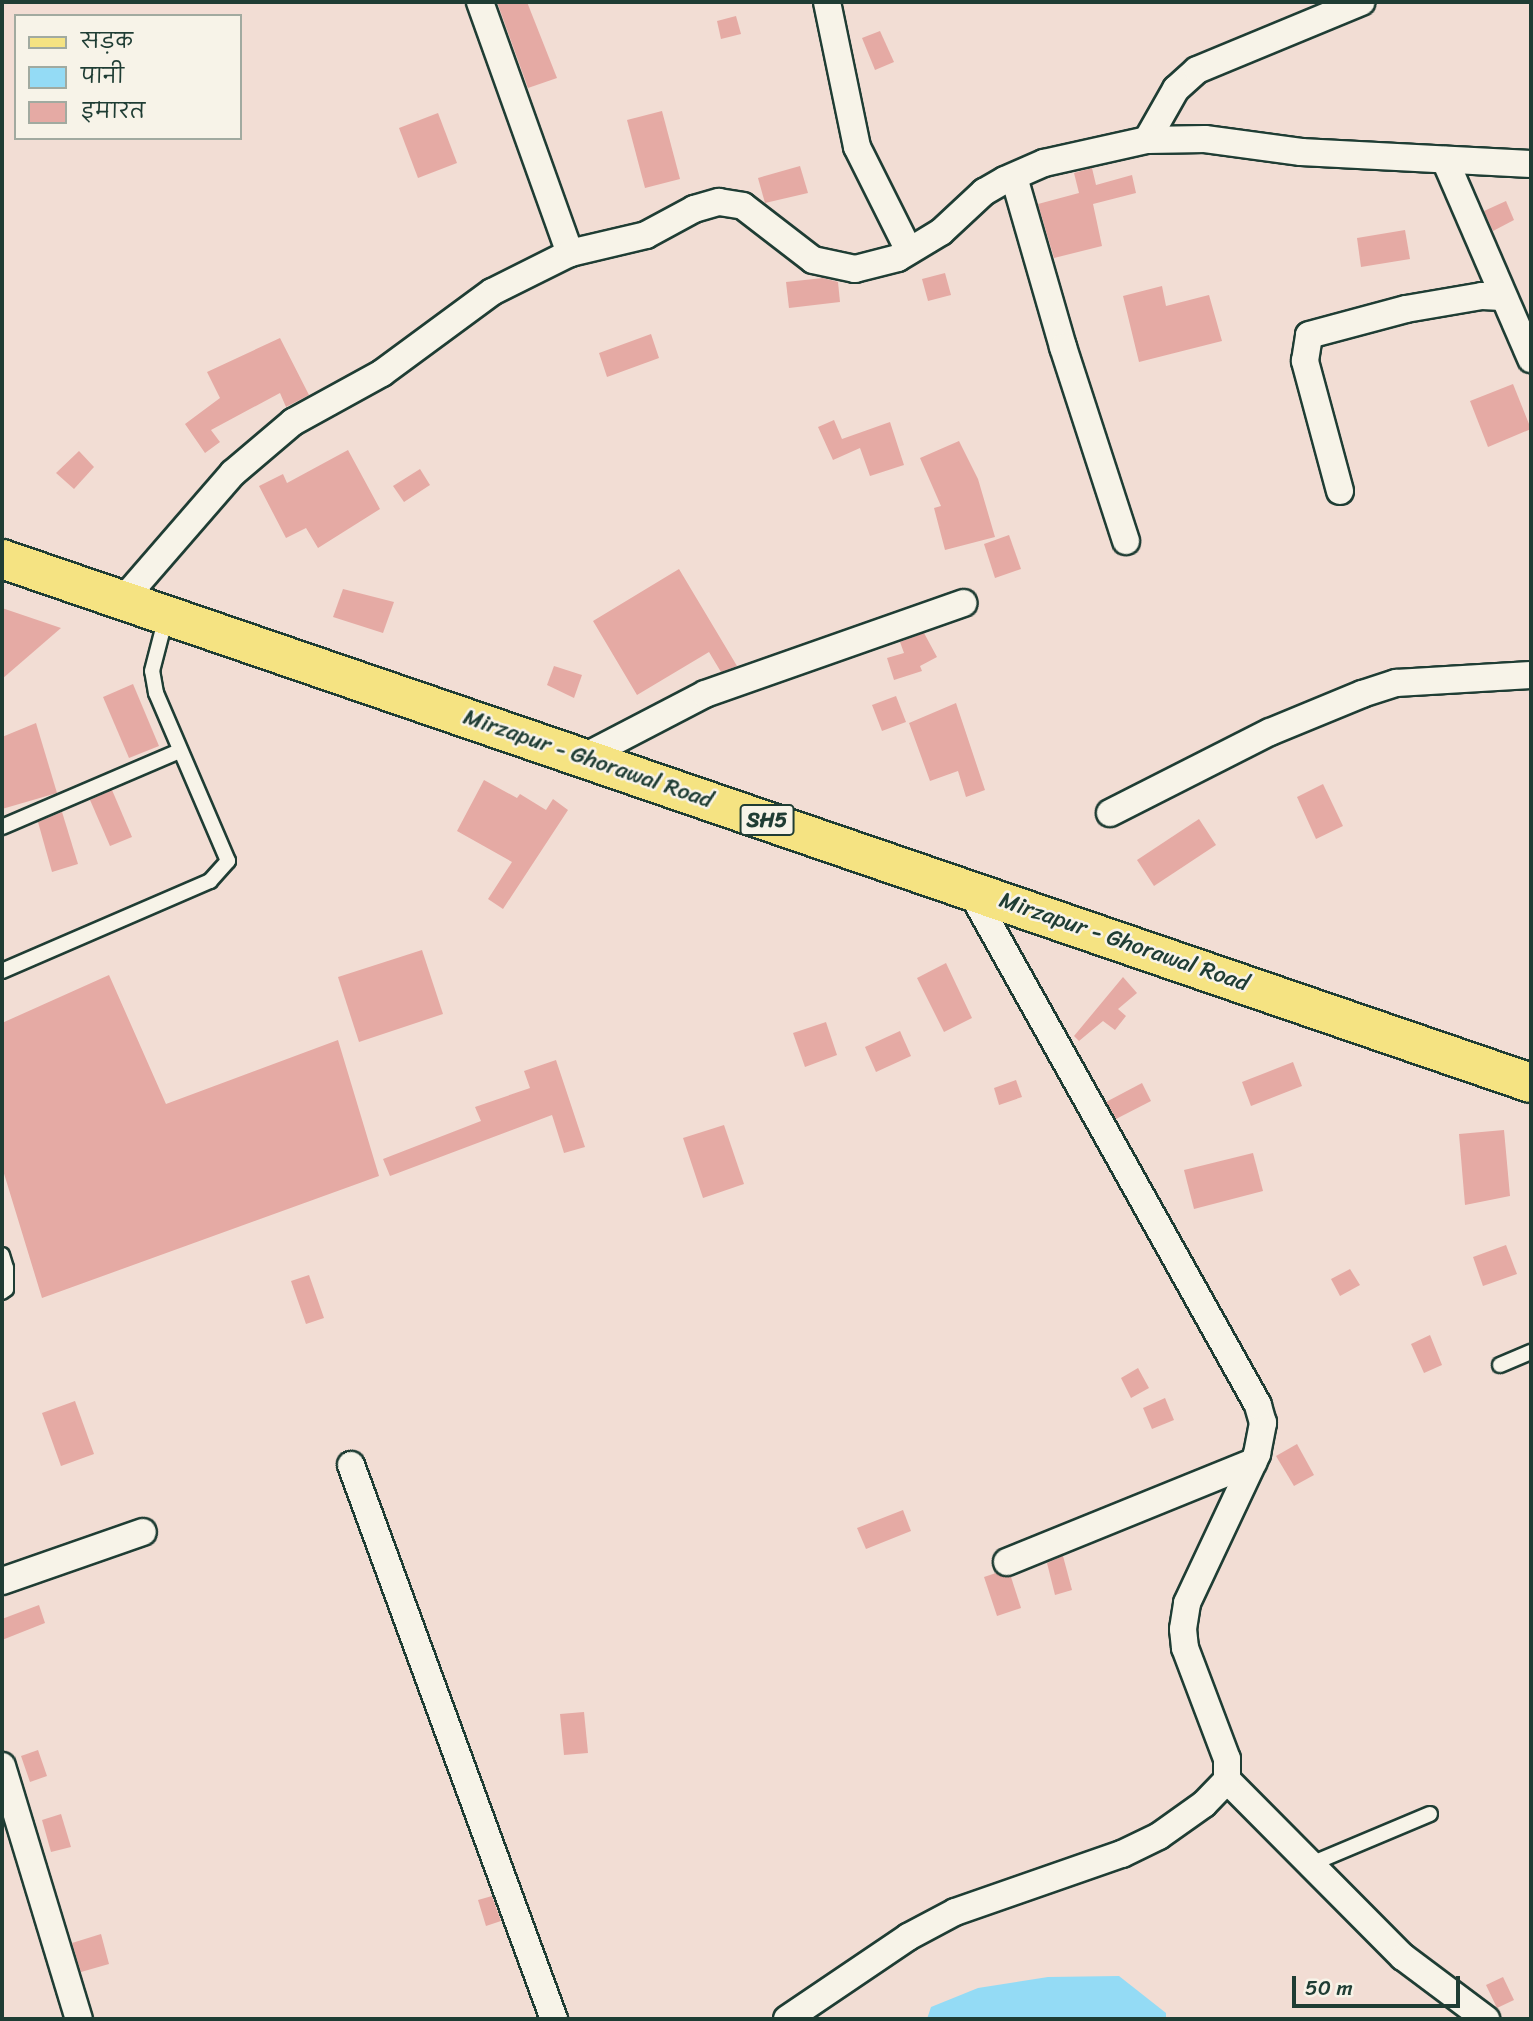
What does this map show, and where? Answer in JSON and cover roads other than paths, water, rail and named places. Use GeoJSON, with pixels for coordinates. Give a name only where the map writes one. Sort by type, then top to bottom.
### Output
{"type":"FeatureCollection","features":[{"type":"Feature","properties":{"kind":"main road","name":"Mirzapur - Ghorawal Road"},"geometry":{"type":"LineString","coordinates":[[2,559],[1531,1083]]}},
{"type":"Feature","properties":{"kind":"street"},"geometry":{"type":"LineString","coordinates":[[480,2],[570,253]]}},
{"type":"Feature","properties":{"kind":"street"},"geometry":{"type":"LineString","coordinates":[[827,2],[857,147],[909,251]]}},
{"type":"Feature","properties":{"kind":"street"},"geometry":{"type":"LineString","coordinates":[[1147,139],[1176,89],[1196,70],[1357,3]]}},
{"type":"Feature","properties":{"kind":"street"},"geometry":{"type":"LineString","coordinates":[[122,601],[256,451],[293,422],[382,373],[492,292],[570,253],[646,235],[694,209],[719,202],[743,206],[795,248],[831,267],[876,266],[942,232],[984,192],[1014,177],[1044,163],[1147,139],[1205,139],[1301,152],[1531,164]]}},
{"type":"Feature","properties":{"kind":"street"},"geometry":{"type":"LineString","coordinates":[[1445,160],[1531,359]]}},
{"type":"Feature","properties":{"kind":"street"},"geometry":{"type":"LineString","coordinates":[[1014,177],[1063,346],[1126,541]]}},
{"type":"Feature","properties":{"kind":"street"},"geometry":{"type":"LineString","coordinates":[[1340,491],[1306,361],[1309,335],[1406,309],[1482,296],[1502,297]]}},
{"type":"Feature","properties":{"kind":"street"},"geometry":{"type":"LineString","coordinates":[[584,758],[705,694],[963,603]]}},
{"type":"Feature","properties":{"kind":"street"},"geometry":{"type":"LineString","coordinates":[[1110,813],[1270,732],[1395,683],[1531,675]]}},
{"type":"Feature","properties":{"kind":"street"},"geometry":{"type":"LineString","coordinates":[[787,2019],[908,1937],[955,1912],[1122,1854],[1159,1836],[1204,1804],[1227,1780],[1227,1759],[1185,1647],[1183,1629],[1187,1603],[1262,1438],[1258,1405],[970,890]]}},
{"type":"Feature","properties":{"kind":"street"},"geometry":{"type":"LineString","coordinates":[[1007,1562],[1253,1462]]}},
{"type":"Feature","properties":{"kind":"street"},"geometry":{"type":"LineString","coordinates":[[351,1465],[554,2019]]}},
{"type":"Feature","properties":{"kind":"street"},"geometry":{"type":"LineString","coordinates":[[2,1581],[143,1532]]}},
{"type":"Feature","properties":{"kind":"street"},"geometry":{"type":"LineString","coordinates":[[2,1766],[79,2019]]}},
{"type":"Feature","properties":{"kind":"street"},"geometry":{"type":"LineString","coordinates":[[1227,1780],[1403,1957],[1486,2019]]}},
{"type":"Feature","properties":{"kind":"lane"},"geometry":{"type":"LineString","coordinates":[[2,971],[210,881],[228,861],[225,847],[164,720],[152,671],[166,617]]}},
{"type":"Feature","properties":{"kind":"lane"},"geometry":{"type":"LineString","coordinates":[[2,827],[179,751]]}},
{"type":"Feature","properties":{"kind":"lane"},"geometry":{"type":"LineString","coordinates":[[2,1255],[6,1268],[6,1289],[2,1292]]}},
{"type":"Feature","properties":{"kind":"lane"},"geometry":{"type":"LineString","coordinates":[[1500,1365],[1531,1352]]}},
{"type":"Feature","properties":{"kind":"lane"},"geometry":{"type":"LineString","coordinates":[[1311,1864],[1430,1814]]}},
{"type":"Feature","properties":{"kind":"water"},"geometry":{"type":"Polygon","coordinates":[[[1119,1976],[1166,2013],[1166,2019],[927,2019],[931,2007],[978,1988],[1048,1977],[1119,1976]]]}}]}
